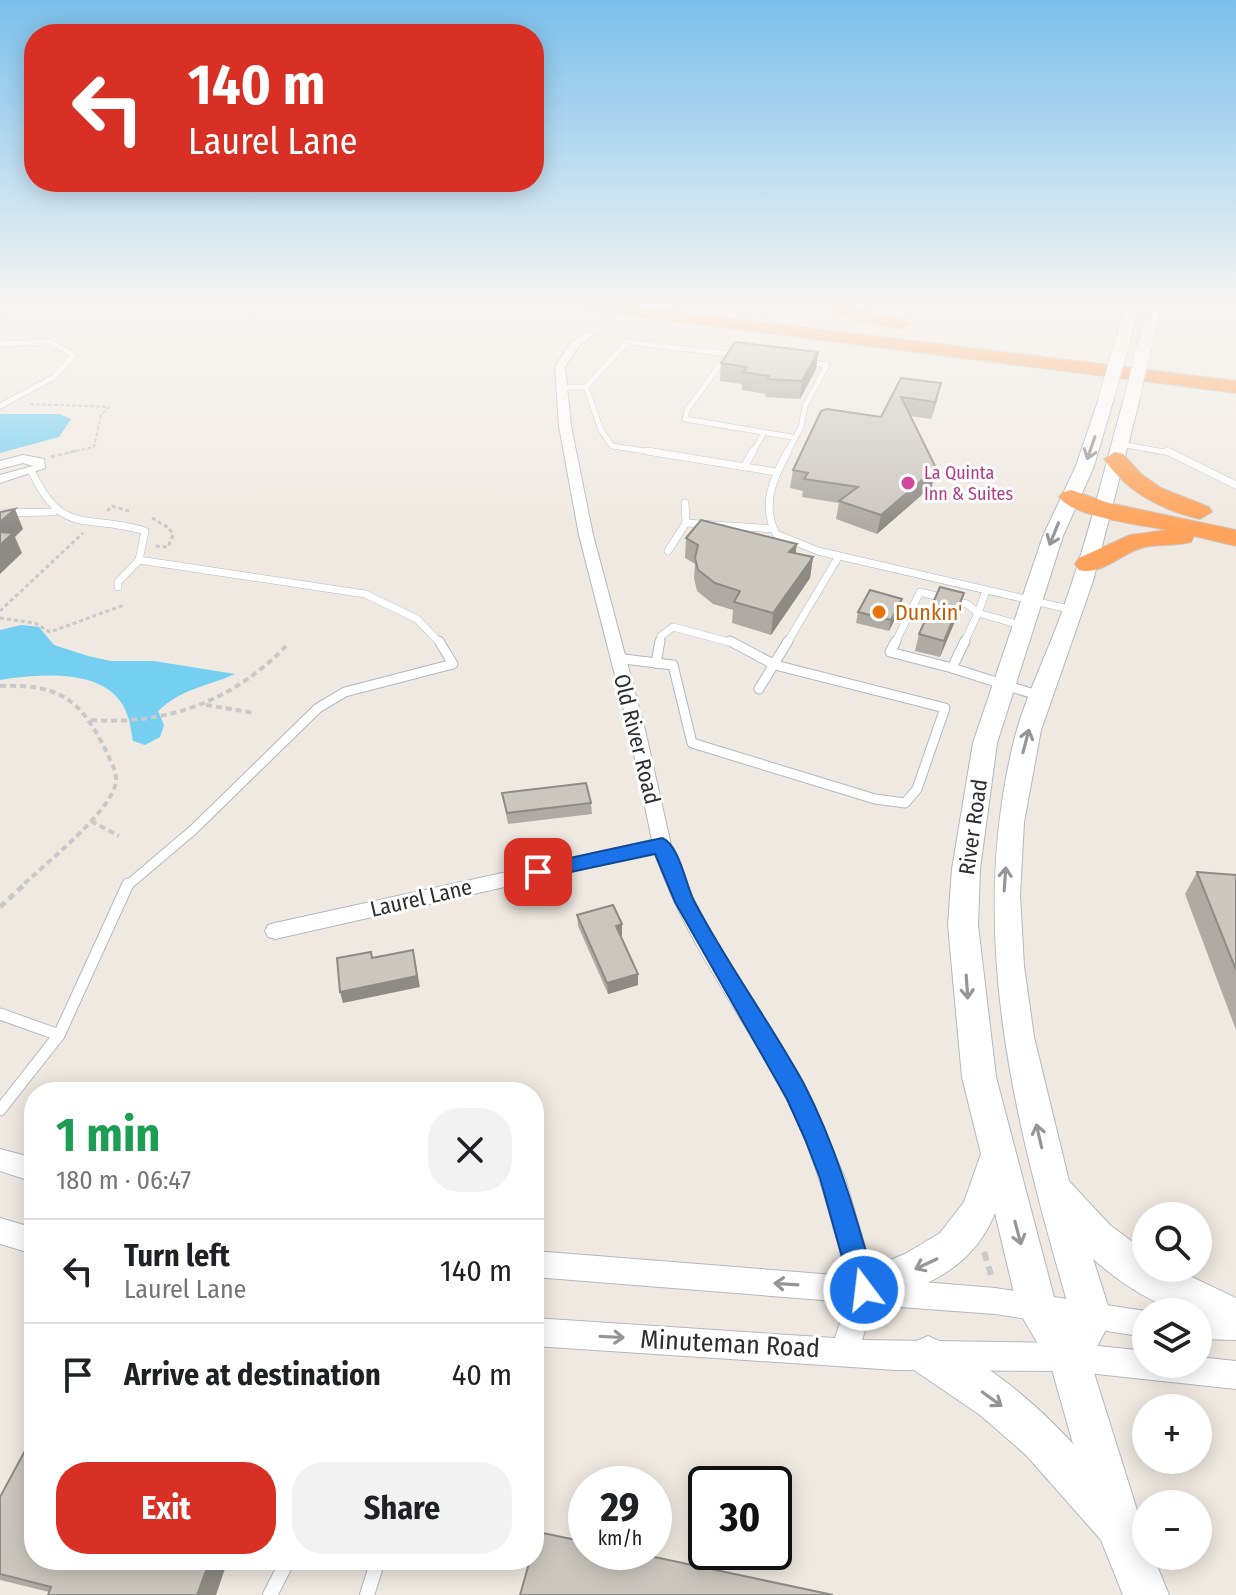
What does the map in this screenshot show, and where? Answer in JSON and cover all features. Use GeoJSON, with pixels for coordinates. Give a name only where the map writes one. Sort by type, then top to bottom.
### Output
{"type":"FeatureCollection","features":[{"type":"Feature","properties":{"kind":"highway"},"geometry":{"type":"LineString","coordinates":[[1181,379],[1236,388]]}},
{"type":"Feature","properties":{"kind":"highway"},"geometry":{"type":"LineString","coordinates":[[1118,452],[1131,481],[1228,528]]}},
{"type":"Feature","properties":{"kind":"highway"},"geometry":{"type":"LineString","coordinates":[[1071,497],[1228,528]]}},
{"type":"Feature","properties":{"kind":"highway"},"geometry":{"type":"LineString","coordinates":[[1088,564],[1139,540],[1228,528]]}},
{"type":"Feature","properties":{"kind":"main road","name":"River Road"},"geometry":{"type":"LineString","coordinates":[[1111,379],[1085,466],[1053,536],[985,743],[966,869],[963,925],[979,1077],[997,1158],[1038,1310],[1069,1357],[1119,1528],[1146,1595]]}},
{"type":"Feature","properties":{"kind":"main road","name":"River Road"},"geometry":{"type":"LineString","coordinates":[[1092,1318],[1047,1174],[1018,1048],[1006,946],[1004,884],[1024,748],[1088,564],[1136,379]]}},
{"type":"Feature","properties":{"kind":"main road"},"geometry":{"type":"LineString","coordinates":[[864,1290],[949,1252],[970,1231],[997,1158]]}},
{"type":"Feature","properties":{"kind":"main road"},"geometry":{"type":"LineString","coordinates":[[1047,1174],[1075,1217],[1119,1259],[1159,1283],[1236,1318]]}},
{"type":"Feature","properties":{"kind":"main road"},"geometry":{"type":"LineString","coordinates":[[1069,1357],[1092,1318]]}},
{"type":"Feature","properties":{"kind":"main road"},"geometry":{"type":"LineString","coordinates":[[928,1356],[995,1400],[1041,1440],[1119,1528]]}},
{"type":"Feature","properties":{"kind":"street","name":"Old River Road"},"geometry":{"type":"LineString","coordinates":[[561,379],[565,426],[586,535],[637,730],[662,845],[681,895],[795,1092],[817,1138],[833,1178],[864,1290]]}},
{"type":"Feature","properties":{"kind":"street"},"geometry":{"type":"LineString","coordinates":[[0,465],[34,466]]}},
{"type":"Feature","properties":{"kind":"street"},"geometry":{"type":"LineString","coordinates":[[0,479],[34,466]]}},
{"type":"Feature","properties":{"kind":"street","name":"Laurel Lane"},"geometry":{"type":"LineString","coordinates":[[275,931],[662,845]]}},
{"type":"Feature","properties":{"kind":"street"},"geometry":{"type":"LineString","coordinates":[[0,1160],[24,1167]]}},
{"type":"Feature","properties":{"kind":"street"},"geometry":{"type":"LineString","coordinates":[[0,1231],[24,1238]]}},
{"type":"Feature","properties":{"kind":"street"},"geometry":{"type":"LineString","coordinates":[[544,1265],[995,1301],[1038,1310],[1132,1322]]}},
{"type":"Feature","properties":{"kind":"street"},"geometry":{"type":"LineString","coordinates":[[845,1351],[864,1290]]}},
{"type":"Feature","properties":{"kind":"street"},"geometry":{"type":"LineString","coordinates":[[1212,1325],[1236,1326]]}},
{"type":"Feature","properties":{"kind":"street","name":"Minuteman Road"},"geometry":{"type":"LineString","coordinates":[[544,1333],[928,1356],[1069,1357],[1236,1375]]}},
{"type":"Feature","properties":{"kind":"lane"},"geometry":{"type":"LineString","coordinates":[[3,405],[49,379]]}},
{"type":"Feature","properties":{"kind":"lane"},"geometry":{"type":"LineString","coordinates":[[562,387],[586,387],[593,379]]}},
{"type":"Feature","properties":{"kind":"lane"},"geometry":{"type":"LineString","coordinates":[[709,379],[687,410],[685,419],[792,437]]}},
{"type":"Feature","properties":{"kind":"lane"},"geometry":{"type":"LineString","coordinates":[[774,529],[769,486],[792,437],[801,427],[805,406],[819,379]]}},
{"type":"Feature","properties":{"kind":"lane"},"geometry":{"type":"LineString","coordinates":[[586,387],[601,430],[612,446],[776,472]]}},
{"type":"Feature","properties":{"kind":"lane"},"geometry":{"type":"LineString","coordinates":[[744,467],[764,433]]}},
{"type":"Feature","properties":{"kind":"lane"},"geometry":{"type":"LineString","coordinates":[[1118,452],[1164,450],[1236,485]]}},
{"type":"Feature","properties":{"kind":"lane"},"geometry":{"type":"LineString","coordinates":[[34,466],[41,494],[54,512]]}},
{"type":"Feature","properties":{"kind":"lane"},"geometry":{"type":"LineString","coordinates":[[668,551],[686,523],[685,503]]}},
{"type":"Feature","properties":{"kind":"lane"},"geometry":{"type":"LineString","coordinates":[[0,513],[54,512],[72,520],[131,525],[145,531],[139,560],[118,582],[118,587]]}},
{"type":"Feature","properties":{"kind":"lane"},"geometry":{"type":"LineString","coordinates":[[686,523],[774,529],[789,542],[839,556],[1073,610]]}},
{"type":"Feature","properties":{"kind":"lane"},"geometry":{"type":"LineString","coordinates":[[759,689],[839,556]]}},
{"type":"Feature","properties":{"kind":"lane"},"geometry":{"type":"LineString","coordinates":[[0,1110],[59,1035],[127,885],[204,820],[318,708],[345,692],[453,664],[444,644],[402,609],[342,587],[195,570],[139,560]]}},
{"type":"Feature","properties":{"kind":"lane"},"geometry":{"type":"LineString","coordinates":[[952,668],[986,591]]}},
{"type":"Feature","properties":{"kind":"lane"},"geometry":{"type":"LineString","coordinates":[[1024,626],[978,613],[967,604],[920,592],[890,652],[1040,696]]}},
{"type":"Feature","properties":{"kind":"lane"},"geometry":{"type":"LineString","coordinates":[[616,658],[656,663],[673,665],[692,743],[875,799],[905,803],[917,789],[945,708],[775,665],[724,638],[673,627],[661,636],[656,663]]}},
{"type":"Feature","properties":{"kind":"lane"},"geometry":{"type":"LineString","coordinates":[[0,1014],[59,1035]]}},
{"type":"Feature","properties":{"kind":"lane"},"geometry":{"type":"LineString","coordinates":[[270,1595],[283,1570]]}},
{"type":"Feature","properties":{"kind":"lane"},"geometry":{"type":"LineString","coordinates":[[367,1595],[375,1570]]}},
{"type":"Feature","properties":{"kind":"path"},"geometry":{"type":"LineString","coordinates":[[3,405],[109,407],[101,415],[94,447],[34,466]]}},
{"type":"Feature","properties":{"kind":"path"},"geometry":{"type":"LineString","coordinates":[[0,611],[79,536]]}},
{"type":"Feature","properties":{"kind":"path"},"geometry":{"type":"LineString","coordinates":[[0,618],[35,623],[50,632],[124,605]]}},
{"type":"Feature","properties":{"kind":"path"},"geometry":{"type":"LineString","coordinates":[[91,720],[118,723],[202,705],[257,676],[286,646]]}},
{"type":"Feature","properties":{"kind":"path"},"geometry":{"type":"LineString","coordinates":[[0,686],[37,685],[72,702],[91,720],[116,773],[115,787],[91,821],[0,907]]}},
{"type":"Feature","properties":{"kind":"path"},"geometry":{"type":"LineString","coordinates":[[202,705],[255,713]]}},
{"type":"Feature","properties":{"kind":"path"},"geometry":{"type":"LineString","coordinates":[[91,821],[119,836]]}},
{"type":"Feature","properties":{"kind":"path"},"geometry":{"type":"LineString","coordinates":[[981,1242],[993,1278]]}},
{"type":"Feature","properties":{"kind":"water"},"geometry":{"type":"Polygon","coordinates":[[[0,414],[59,414],[71,419],[59,437],[0,453],[0,414]]]}},
{"type":"Feature","properties":{"kind":"water"},"geometry":{"type":"Polygon","coordinates":[[[21,625],[39,627],[54,645],[88,656],[111,661],[154,661],[235,674],[167,703],[158,711],[164,725],[160,737],[145,745],[133,741],[129,720],[120,701],[107,689],[91,681],[54,676],[0,680],[0,630],[21,625]]]}},
{"type":"Feature","properties":{"kind":"building"},"geometry":{"type":"Polygon","coordinates":[[[900,379],[941,383],[935,402],[901,397],[936,468],[881,515],[839,501],[858,487],[804,479],[808,473],[793,470],[821,411],[827,409],[881,417],[900,379]]]}},
{"type":"Feature","properties":{"kind":"building"},"geometry":{"type":"Polygon","coordinates":[[[15,509],[0,522],[0,512],[15,509]]]}},
{"type":"Feature","properties":{"kind":"building"},"geometry":{"type":"Polygon","coordinates":[[[701,520],[797,544],[789,552],[813,557],[773,613],[734,602],[740,591],[715,583],[698,570],[695,558],[698,545],[686,538],[701,520]]]}},
{"type":"Feature","properties":{"kind":"building"},"geometry":{"type":"Polygon","coordinates":[[[0,532],[13,533],[0,545],[0,532]]]}},
{"type":"Feature","properties":{"kind":"building"},"geometry":{"type":"Polygon","coordinates":[[[940,587],[964,593],[944,641],[919,634],[940,587]]]}},
{"type":"Feature","properties":{"kind":"building"},"geometry":{"type":"Polygon","coordinates":[[[870,590],[902,599],[891,620],[858,612],[870,590]]]}},
{"type":"Feature","properties":{"kind":"building"},"geometry":{"type":"Polygon","coordinates":[[[586,783],[591,803],[507,813],[502,793],[586,783]]]}},
{"type":"Feature","properties":{"kind":"building"},"geometry":{"type":"Polygon","coordinates":[[[1197,872],[1236,875],[1236,970],[1197,872]]]}},
{"type":"Feature","properties":{"kind":"building"},"geometry":{"type":"Polygon","coordinates":[[[613,905],[622,924],[616,926],[638,974],[607,983],[577,915],[613,905]]]}},
{"type":"Feature","properties":{"kind":"building"},"geometry":{"type":"Polygon","coordinates":[[[413,950],[417,976],[340,992],[337,958],[371,952],[372,958],[413,950]]]}},
{"type":"Feature","properties":{"kind":"building"},"geometry":{"type":"Polygon","coordinates":[[[24,1453],[24,1570],[206,1570],[197,1595],[48,1595],[51,1587],[0,1574],[0,1497],[24,1453]]]}},
{"type":"Feature","properties":{"kind":"building"},"geometry":{"type":"Polygon","coordinates":[[[544,1533],[568,1538],[568,1570],[672,1570],[672,1561],[688,1564],[688,1570],[716,1570],[833,1595],[520,1595],[527,1570],[544,1570],[544,1533]]]}},
{"type":"Feature","properties":{"kind":"place","name":"La Quinta Inn & Suites"},"geometry":{"type":"Point","coordinates":[908,483]}},
{"type":"Feature","properties":{"kind":"place","name":"Dunkin'"},"geometry":{"type":"Point","coordinates":[879,612]}},
{"type":"Feature","properties":{"kind":"route"},"geometry":{"type":"LineString","coordinates":[[538,872],[662,845],[675,883],[705,940],[795,1092],[817,1138],[833,1178],[864,1290]]}}]}
